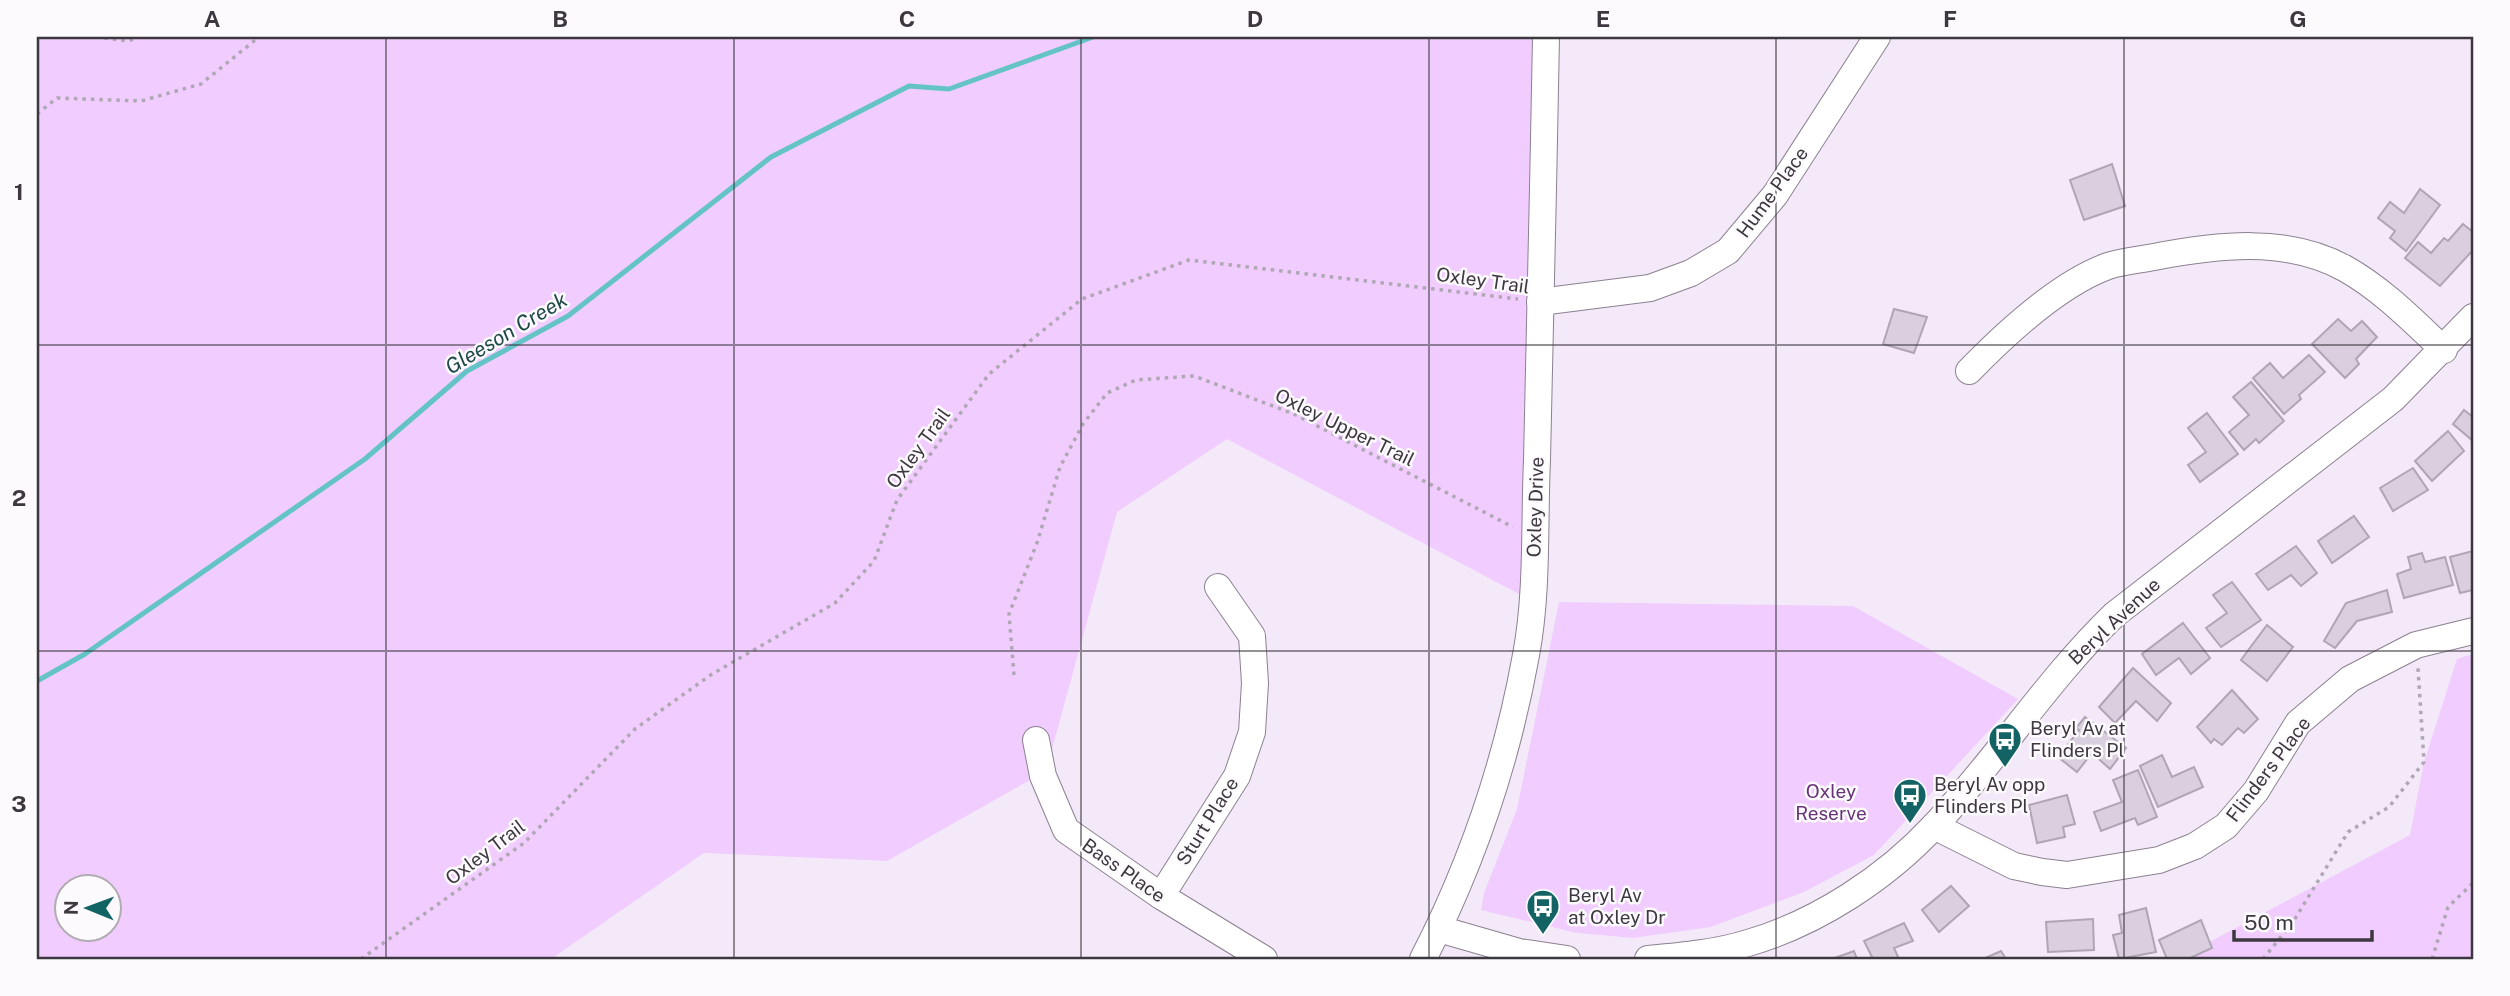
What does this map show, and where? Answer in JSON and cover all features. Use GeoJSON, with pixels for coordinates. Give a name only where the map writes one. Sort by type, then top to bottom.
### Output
{"type":"FeatureCollection","features":[{"type":"Feature","properties":{"kind":"street","name":"Oxley Drive"},"geometry":{"type":"LineString","coordinates":[[1423,959],[1439,929],[1492,792],[1514,715],[1527,652],[1534,538],[1546,37]]}},
{"type":"Feature","properties":{"kind":"street","name":"Hume Place"},"geometry":{"type":"LineString","coordinates":[[1540,302],[1650,288],[1691,273],[1728,251],[1775,195],[1877,37]]}},
{"type":"Feature","properties":{"kind":"street"},"geometry":{"type":"LineString","coordinates":[[1969,371],[2003,336],[2070,286],[2108,266],[2196,249],[2230,246],[2264,246],[2304,252],[2345,268],[2383,294],[2444,350]]}},
{"type":"Feature","properties":{"kind":"street","name":"Beryl Avenue"},"geometry":{"type":"LineString","coordinates":[[1648,959],[1747,944],[1791,927],[1860,888],[1934,826],[2075,653],[2115,615],[2393,399],[2444,350],[2473,317]]}},
{"type":"Feature","properties":{"kind":"street","name":"Sturt Place"},"geometry":{"type":"LineString","coordinates":[[1161,896],[1237,776],[1252,732],[1255,683],[1252,636],[1218,587]]}},
{"type":"Feature","properties":{"kind":"street","name":"Flinders Place"},"geometry":{"type":"LineString","coordinates":[[1934,826],[1994,858],[2042,872],[2067,875],[2159,860],[2195,846],[2226,826],[2256,791],[2298,723],[2350,679],[2416,645],[2473,631]]}},
{"type":"Feature","properties":{"kind":"street","name":"Bass Place"},"geometry":{"type":"LineString","coordinates":[[1036,740],[1043,776],[1066,830],[1161,896],[1264,959]]}},
{"type":"Feature","properties":{"kind":"street"},"geometry":{"type":"LineString","coordinates":[[1439,929],[1519,952],[1567,959]]}},
{"type":"Feature","properties":{"kind":"path"},"geometry":{"type":"LineString","coordinates":[[96,37],[128,41],[139,37]]}},
{"type":"Feature","properties":{"kind":"path"},"geometry":{"type":"LineString","coordinates":[[37,114],[57,98],[141,101],[201,84],[258,37]]}},
{"type":"Feature","properties":{"kind":"path","name":"Oxley Trail"},"geometry":{"type":"LineString","coordinates":[[360,959],[524,843],[635,729],[712,674],[835,603],[874,561],[897,500],[989,374],[1082,299],[1189,260],[1540,302]]}},
{"type":"Feature","properties":{"kind":"path","name":"Oxley Upper Trail"},"geometry":{"type":"LineString","coordinates":[[1014,676],[1009,614],[1037,543],[1060,467],[1083,424],[1107,393],[1136,380],[1194,376],[1294,414],[1534,538]]}},
{"type":"Feature","properties":{"kind":"path"},"geometry":{"type":"LineString","coordinates":[[2263,959],[2293,922],[2348,832],[2389,807],[2424,762],[2416,645]]}},
{"type":"Feature","properties":{"kind":"path"},"geometry":{"type":"LineString","coordinates":[[2432,959],[2448,907],[2473,883]]}},
{"type":"Feature","properties":{"kind":"green space"},"geometry":{"type":"Polygon","coordinates":[[[37,37],[1546,37],[1530,600],[1227,439],[1117,512],[1046,771],[887,861],[704,853],[551,959],[37,959],[37,37]]]}},
{"type":"Feature","properties":{"kind":"green space","name":"Oxley Reserve"},"geometry":{"type":"Polygon","coordinates":[[[1559,602],[1853,606],[2018,699],[1874,855],[1804,892],[1711,927],[1633,938],[1577,933],[1481,910],[1484,893],[1517,809],[1559,602]]]}},
{"type":"Feature","properties":{"kind":"green space"},"geometry":{"type":"Polygon","coordinates":[[[2473,654],[2473,959],[2167,959],[2202,946],[2410,835],[2424,762],[2457,659],[2473,654]]]}},
{"type":"Feature","properties":{"kind":"building"},"geometry":{"type":"Polygon","coordinates":[[[2112,164],[2125,206],[2084,220],[2070,180],[2112,164]]]}},
{"type":"Feature","properties":{"kind":"building"},"geometry":{"type":"Polygon","coordinates":[[[2420,189],[2440,205],[2406,251],[2390,238],[2395,231],[2378,218],[2390,202],[2404,213],[2420,189]]]}},
{"type":"Feature","properties":{"kind":"building"},"geometry":{"type":"Polygon","coordinates":[[[2463,224],[2473,232],[2473,250],[2440,286],[2405,258],[2418,242],[2431,253],[2444,238],[2448,241],[2463,224]]]}},
{"type":"Feature","properties":{"kind":"building"},"geometry":{"type":"Polygon","coordinates":[[[1894,309],[1927,317],[1914,353],[1883,344],[1894,309]]]}},
{"type":"Feature","properties":{"kind":"building"},"geometry":{"type":"Polygon","coordinates":[[[2338,319],[2351,331],[2362,321],[2377,337],[2356,359],[2359,364],[2345,378],[2312,344],[2338,319]]]}},
{"type":"Feature","properties":{"kind":"building"},"geometry":{"type":"Polygon","coordinates":[[[2309,355],[2325,372],[2299,395],[2301,399],[2284,414],[2253,378],[2270,363],[2283,378],[2309,355]]]}},
{"type":"Feature","properties":{"kind":"building"},"geometry":{"type":"Polygon","coordinates":[[[2251,382],[2284,421],[2259,443],[2256,439],[2244,450],[2229,432],[2249,415],[2233,397],[2251,382]]]}},
{"type":"Feature","properties":{"kind":"building"},"geometry":{"type":"Polygon","coordinates":[[[2464,410],[2473,417],[2473,441],[2453,424],[2464,410]]]}},
{"type":"Feature","properties":{"kind":"building"},"geometry":{"type":"Polygon","coordinates":[[[2207,413],[2238,454],[2200,482],[2188,465],[2206,452],[2188,428],[2207,413]]]}},
{"type":"Feature","properties":{"kind":"building"},"geometry":{"type":"Polygon","coordinates":[[[2448,431],[2464,451],[2432,481],[2415,461],[2448,431]]]}},
{"type":"Feature","properties":{"kind":"building"},"geometry":{"type":"Polygon","coordinates":[[[2413,468],[2428,490],[2393,511],[2380,488],[2413,468]]]}},
{"type":"Feature","properties":{"kind":"building"},"geometry":{"type":"Polygon","coordinates":[[[2354,516],[2369,537],[2332,563],[2318,541],[2354,516]]]}},
{"type":"Feature","properties":{"kind":"building"},"geometry":{"type":"Polygon","coordinates":[[[2296,546],[2317,573],[2301,586],[2291,575],[2268,590],[2256,574],[2296,546]]]}},
{"type":"Feature","properties":{"kind":"building"},"geometry":{"type":"Polygon","coordinates":[[[2473,551],[2473,590],[2460,593],[2450,557],[2473,551]]]}},
{"type":"Feature","properties":{"kind":"building"},"geometry":{"type":"Polygon","coordinates":[[[2422,553],[2425,562],[2445,557],[2453,585],[2404,598],[2397,574],[2411,569],[2408,557],[2422,553]]]}},
{"type":"Feature","properties":{"kind":"building"},"geometry":{"type":"Polygon","coordinates":[[[2232,582],[2261,620],[2221,647],[2206,628],[2227,613],[2213,595],[2232,582]]]}},
{"type":"Feature","properties":{"kind":"building"},"geometry":{"type":"Polygon","coordinates":[[[2387,590],[2392,612],[2357,621],[2335,648],[2324,641],[2346,603],[2387,590]]]}},
{"type":"Feature","properties":{"kind":"building"},"geometry":{"type":"Polygon","coordinates":[[[2183,623],[2210,658],[2191,674],[2179,658],[2156,675],[2142,654],[2183,623]]]}},
{"type":"Feature","properties":{"kind":"building"},"geometry":{"type":"Polygon","coordinates":[[[2267,625],[2293,647],[2267,681],[2241,660],[2267,625]]]}},
{"type":"Feature","properties":{"kind":"building"},"geometry":{"type":"Polygon","coordinates":[[[2133,668],[2171,703],[2157,721],[2136,701],[2115,723],[2099,707],[2133,668]]]}},
{"type":"Feature","properties":{"kind":"building"},"geometry":{"type":"Polygon","coordinates":[[[2232,690],[2258,719],[2244,733],[2238,728],[2222,745],[2214,739],[2211,743],[2197,727],[2232,690]]]}},
{"type":"Feature","properties":{"kind":"building"},"geometry":{"type":"Polygon","coordinates":[[[2085,717],[2126,748],[2110,769],[2092,753],[2077,772],[2058,757],[2079,730],[2076,728],[2085,717]]]}},
{"type":"Feature","properties":{"kind":"building"},"geometry":{"type":"Polygon","coordinates":[[[2162,755],[2172,777],[2194,767],[2203,787],[2158,807],[2140,766],[2162,755]]]}},
{"type":"Feature","properties":{"kind":"building"},"geometry":{"type":"Polygon","coordinates":[[[2138,770],[2157,817],[2138,825],[2135,818],[2101,831],[2094,812],[2122,802],[2113,780],[2138,770]]]}},
{"type":"Feature","properties":{"kind":"building"},"geometry":{"type":"Polygon","coordinates":[[[2067,795],[2075,824],[2063,827],[2065,837],[2037,843],[2029,805],[2067,795]]]}},
{"type":"Feature","properties":{"kind":"building"},"geometry":{"type":"Polygon","coordinates":[[[1951,886],[1969,906],[1939,932],[1922,910],[1951,886]]]}},
{"type":"Feature","properties":{"kind":"building"},"geometry":{"type":"Polygon","coordinates":[[[2146,908],[2156,952],[2119,959],[2113,935],[2122,933],[2119,915],[2146,908]]]}},
{"type":"Feature","properties":{"kind":"building"},"geometry":{"type":"Polygon","coordinates":[[[2093,919],[2094,950],[2048,952],[2046,922],[2093,919]]]}},
{"type":"Feature","properties":{"kind":"building"},"geometry":{"type":"Polygon","coordinates":[[[2201,920],[2212,948],[2188,959],[2167,959],[2159,940],[2201,920]]]}},
{"type":"Feature","properties":{"kind":"building"},"geometry":{"type":"Polygon","coordinates":[[[1904,923],[1913,941],[1894,948],[1899,959],[1873,959],[1864,941],[1904,923]]]}},
{"type":"Feature","properties":{"kind":"building"},"geometry":{"type":"Polygon","coordinates":[[[1854,951],[1857,959],[1832,959],[1854,951]]]}},
{"type":"Feature","properties":{"kind":"building"},"geometry":{"type":"Polygon","coordinates":[[[2001,951],[2006,959],[1983,959],[2001,951]]]}},
{"type":"Feature","properties":{"kind":"waterway","name":"Gleeson Creek"},"geometry":{"type":"LineString","coordinates":[[37,681],[85,654],[365,459],[467,371],[568,316],[771,157],[909,86],[949,89],[1093,37]]}},
{"type":"Feature","properties":{"kind":"place","name":"Beryl Av at Flinders Pl"},"geometry":{"type":"Point","coordinates":[2005,769]}},
{"type":"Feature","properties":{"kind":"place","name":"Beryl Av opp Flinders Pl"},"geometry":{"type":"Point","coordinates":[1910,825]}},
{"type":"Feature","properties":{"kind":"place","name":"Beryl Av at Oxley Dr"},"geometry":{"type":"Point","coordinates":[1543,936]}}]}
